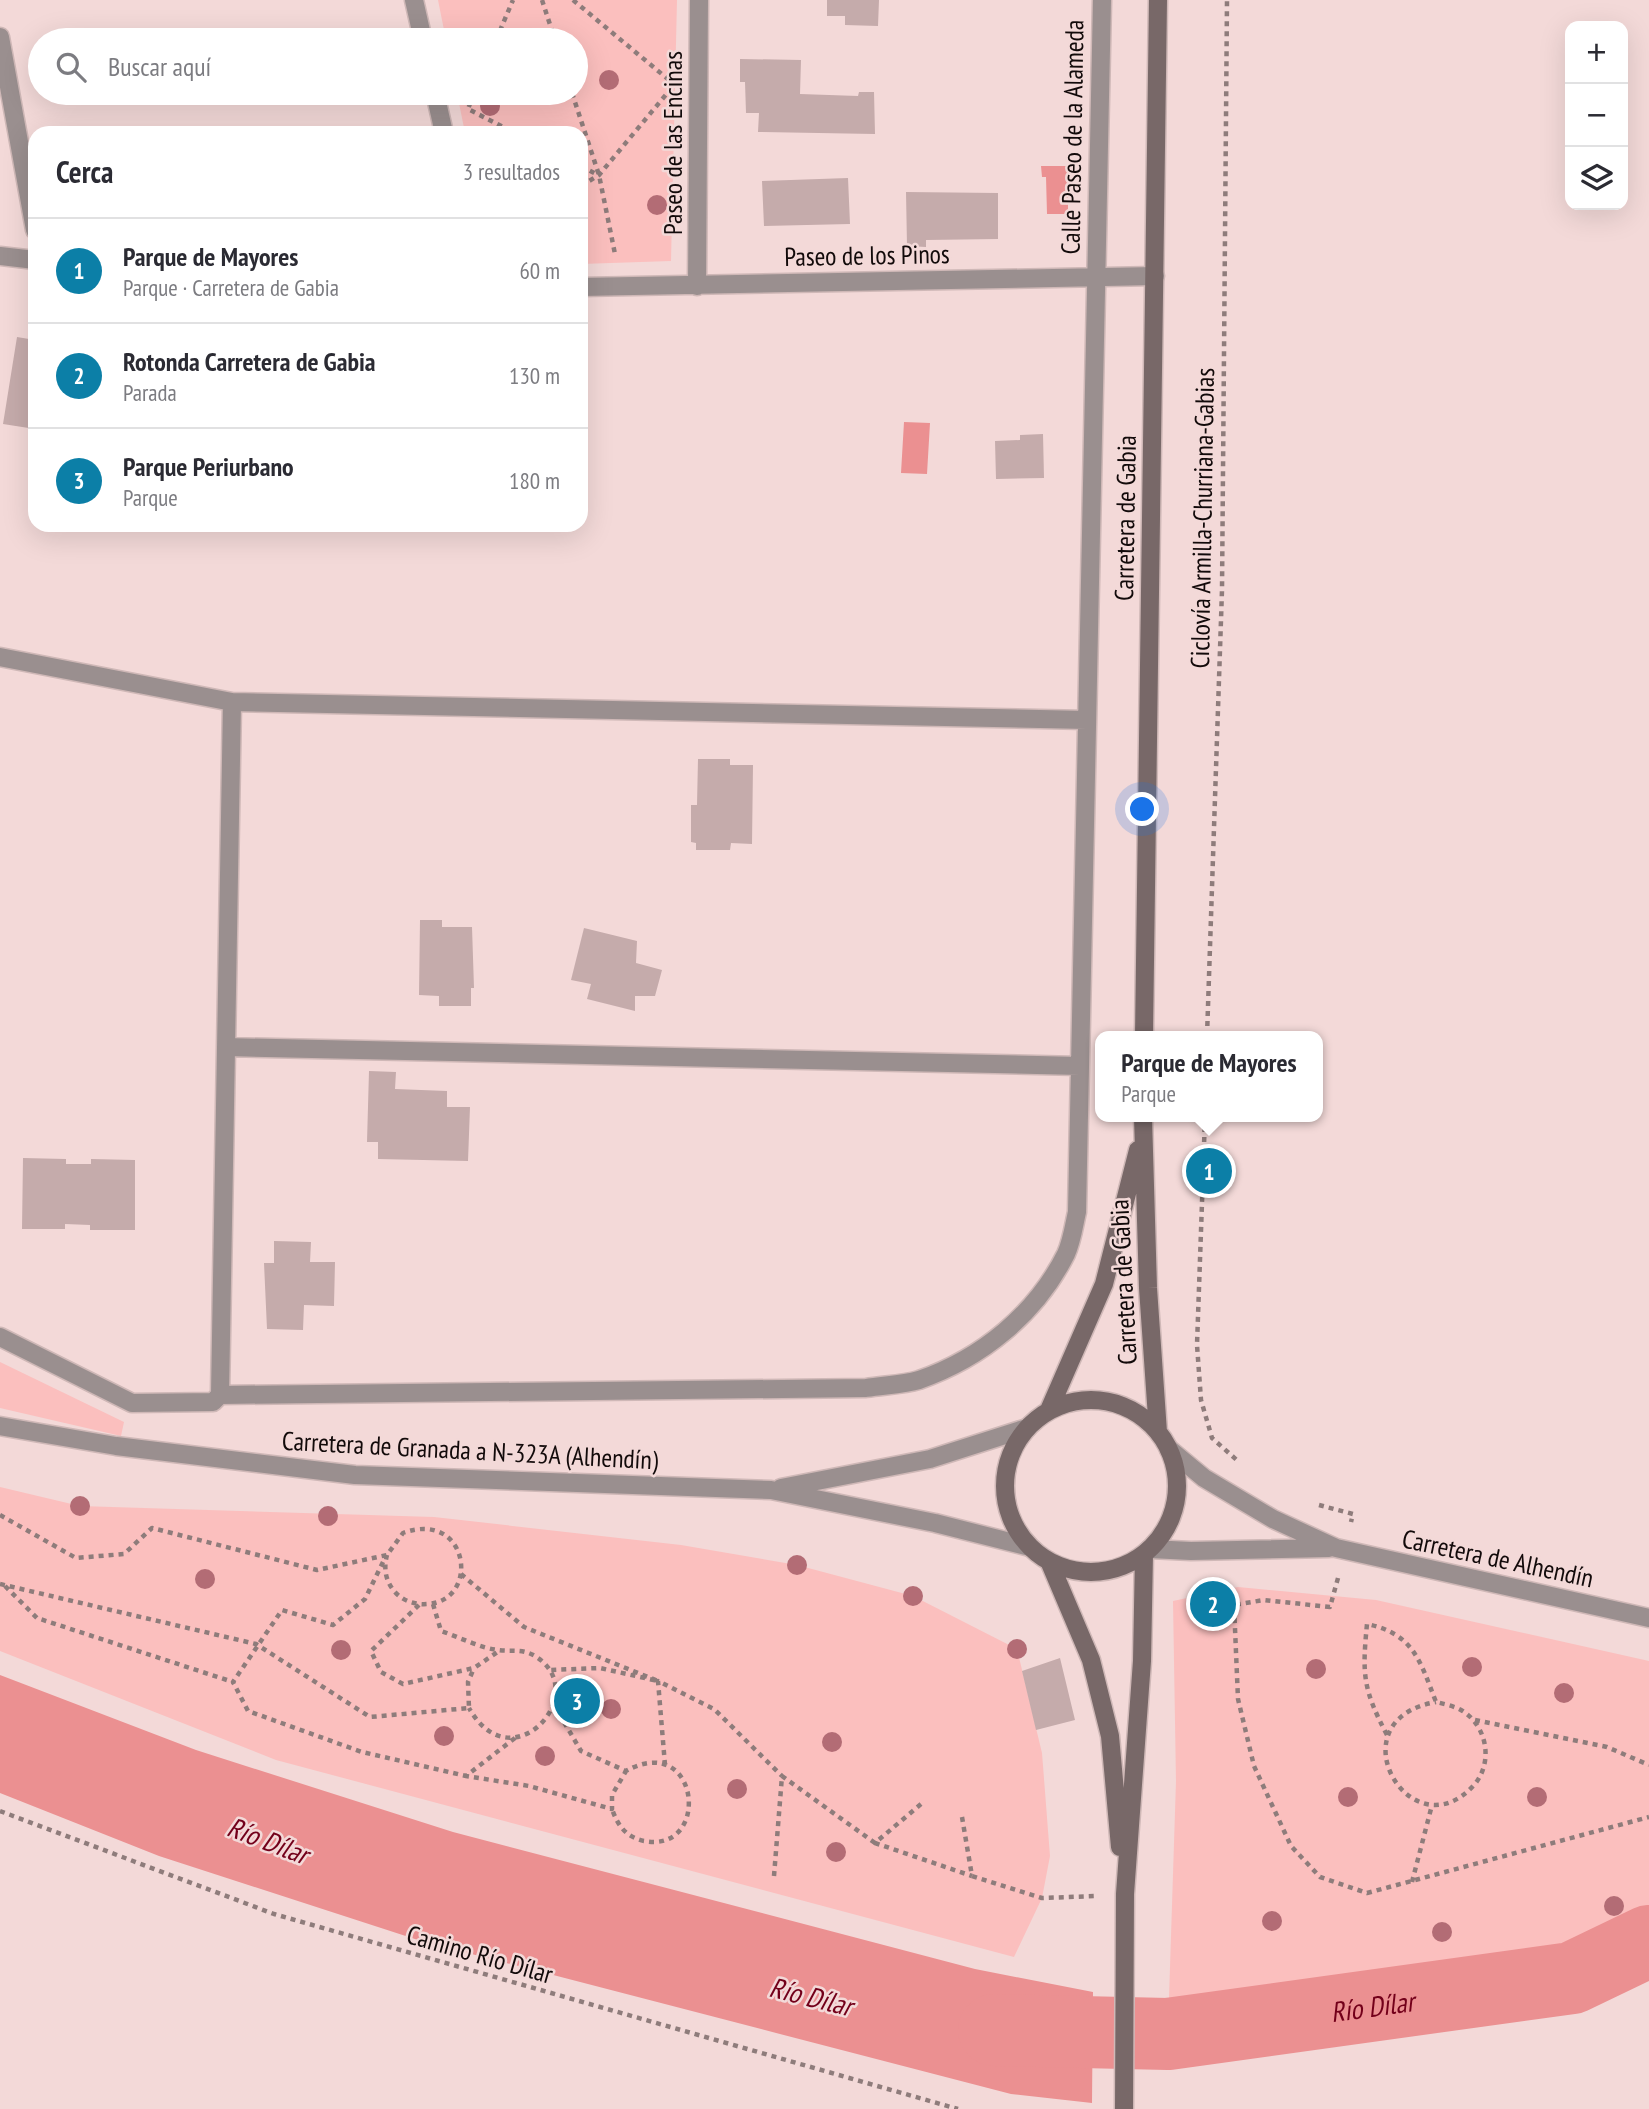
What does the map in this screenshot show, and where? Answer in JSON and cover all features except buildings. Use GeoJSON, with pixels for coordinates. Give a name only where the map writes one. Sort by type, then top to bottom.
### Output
{"type":"FeatureCollection","features":[{"type":"Feature","properties":{"kind":"main road","name":"Carretera de Gabia"},"geometry":{"type":"LineString","coordinates":[[1144,1031],[1158,0]]}},
{"type":"Feature","properties":{"kind":"main road","name":"Carretera de Gabia"},"geometry":{"type":"LineString","coordinates":[[1049,1410],[1104,1284],[1143,1123]]}},
{"type":"Feature","properties":{"kind":"main road","name":"Carretera de Gabia"},"geometry":{"type":"LineString","coordinates":[[1143,1123],[1148,1288],[1158,1432]]}},
{"type":"Feature","properties":{"kind":"main road"},"geometry":{"type":"LineString","coordinates":[[1080,1400],[1110,1401],[1137,1412],[1158,1432],[1169,1449],[1176,1472],[1177,1495],[1167,1527],[1147,1551],[1114,1569],[1079,1571],[1049,1561],[1030,1548],[1010,1516],[1004,1484],[1009,1457],[1027,1427],[1049,1410],[1080,1400]]}},
{"type":"Feature","properties":{"kind":"main road"},"geometry":{"type":"LineString","coordinates":[[1124,2109],[1125,1894],[1147,1551]]}},
{"type":"Feature","properties":{"kind":"main road"},"geometry":{"type":"LineString","coordinates":[[1049,1561],[1091,1660],[1110,1736],[1125,1894]]}},
{"type":"Feature","properties":{"kind":"street"},"geometry":{"type":"LineString","coordinates":[[414,0],[420,28]]}},
{"type":"Feature","properties":{"kind":"street","name":"Paseo de las Encinas"},"geometry":{"type":"LineString","coordinates":[[698,286],[699,0]]}},
{"type":"Feature","properties":{"kind":"street","name":"Calle Paseo de la Alameda"},"geometry":{"type":"LineString","coordinates":[[0,1337],[132,1403],[213,1402],[220,1395],[866,1388],[916,1381],[981,1351],[1016,1323],[1045,1287],[1067,1252],[1077,1212],[1102,0]]}},
{"type":"Feature","properties":{"kind":"street"},"geometry":{"type":"LineString","coordinates":[[0,37],[28,191]]}},
{"type":"Feature","properties":{"kind":"street"},"geometry":{"type":"LineString","coordinates":[[438,105],[442,126]]}},
{"type":"Feature","properties":{"kind":"street"},"geometry":{"type":"LineString","coordinates":[[0,256],[28,259]]}},
{"type":"Feature","properties":{"kind":"street","name":"Paseo de los Pinos"},"geometry":{"type":"LineString","coordinates":[[588,287],[1155,276]]}},
{"type":"Feature","properties":{"kind":"street"},"geometry":{"type":"LineString","coordinates":[[0,657],[232,702],[1087,720]]}},
{"type":"Feature","properties":{"kind":"street"},"geometry":{"type":"LineString","coordinates":[[220,1395],[232,702]]}},
{"type":"Feature","properties":{"kind":"street"},"geometry":{"type":"LineString","coordinates":[[226,1047],[1080,1066]]}},
{"type":"Feature","properties":{"kind":"street","name":"Carretera de Granada a N-323A (Alhendín)"},"geometry":{"type":"LineString","coordinates":[[0,1426],[116,1446],[355,1475],[771,1490],[935,1523],[1030,1548]]}},
{"type":"Feature","properties":{"kind":"street","name":"Carretera de Granada a N-323A (Alhendín)"},"geometry":{"type":"LineString","coordinates":[[771,1490],[930,1459],[1027,1427]]}},
{"type":"Feature","properties":{"kind":"street"},"geometry":{"type":"LineString","coordinates":[[1169,1449],[1204,1478],[1273,1519],[1340,1550]]}},
{"type":"Feature","properties":{"kind":"street"},"geometry":{"type":"LineString","coordinates":[[1147,1551],[1340,1550]]}},
{"type":"Feature","properties":{"kind":"street","name":"Carretera de Alhendín"},"geometry":{"type":"LineString","coordinates":[[1340,1550],[1649,1618]]}},
{"type":"Feature","properties":{"kind":"path"},"geometry":{"type":"LineString","coordinates":[[501,28],[513,0]]}},
{"type":"Feature","properties":{"kind":"path"},"geometry":{"type":"LineString","coordinates":[[542,0],[551,28]]}},
{"type":"Feature","properties":{"kind":"path"},"geometry":{"type":"LineString","coordinates":[[573,0],[675,85],[599,176],[588,182]]}},
{"type":"Feature","properties":{"kind":"path","name":"Ciclovía Armilla-Churriana-Gabias"},"geometry":{"type":"LineString","coordinates":[[1207,1031],[1222,590],[1227,0]]}},
{"type":"Feature","properties":{"kind":"path"},"geometry":{"type":"LineString","coordinates":[[470,105],[468,109],[501,126]]}},
{"type":"Feature","properties":{"kind":"path"},"geometry":{"type":"LineString","coordinates":[[576,105],[583,126]]}},
{"type":"Feature","properties":{"kind":"path"},"geometry":{"type":"LineString","coordinates":[[588,142],[599,176],[615,254]]}},
{"type":"Feature","properties":{"kind":"path"},"geometry":{"type":"LineString","coordinates":[[588,170],[599,176]]}},
{"type":"Feature","properties":{"kind":"path"},"geometry":{"type":"LineString","coordinates":[[1205,1122],[1197,1345],[1201,1400],[1212,1438],[1249,1471]]}},
{"type":"Feature","properties":{"kind":"path"},"geometry":{"type":"LineString","coordinates":[[1308,1503],[1353,1514],[1340,1550],[1330,1607],[1264,1600],[1234,1605],[1238,1699],[1254,1766],[1291,1846],[1320,1877],[1367,1893],[1649,1817]]}},
{"type":"Feature","properties":{"kind":"path"},"geometry":{"type":"LineString","coordinates":[[0,1515],[76,1558],[124,1554],[152,1528],[317,1570],[387,1555]]}},
{"type":"Feature","properties":{"kind":"path"},"geometry":{"type":"LineString","coordinates":[[233,1682],[256,1644],[282,1610],[333,1625],[365,1599],[387,1555],[403,1533],[428,1528],[449,1537],[457,1548],[461,1574],[454,1589],[433,1604],[419,1605],[402,1599],[392,1590],[386,1577],[387,1555]]}},
{"type":"Feature","properties":{"kind":"path"},"geometry":{"type":"LineString","coordinates":[[461,1574],[524,1627],[658,1681],[714,1709],[782,1776],[875,1843],[1042,1898],[1125,1894]]}},
{"type":"Feature","properties":{"kind":"path"},"geometry":{"type":"LineString","coordinates":[[2,1585],[256,1644],[370,1717],[468,1708]]}},
{"type":"Feature","properties":{"kind":"path"},"geometry":{"type":"LineString","coordinates":[[2,1585],[37,1618],[233,1682],[248,1711],[362,1752],[466,1776],[529,1786],[612,1809]]}},
{"type":"Feature","properties":{"kind":"path"},"geometry":{"type":"LineString","coordinates":[[433,1604],[441,1631],[499,1650],[525,1651],[538,1658],[549,1670],[555,1689],[554,1704],[544,1724],[531,1733],[516,1738],[466,1776]]}},
{"type":"Feature","properties":{"kind":"path"},"geometry":{"type":"LineString","coordinates":[[419,1605],[371,1651],[381,1672],[403,1684],[474,1668]]}},
{"type":"Feature","properties":{"kind":"path"},"geometry":{"type":"LineString","coordinates":[[1387,1735],[1367,1697],[1363,1660],[1367,1624],[1391,1629],[1418,1654],[1436,1702]]}},
{"type":"Feature","properties":{"kind":"path"},"geometry":{"type":"LineString","coordinates":[[499,1650],[474,1668],[468,1682],[468,1708],[476,1721],[488,1732],[516,1738]]}},
{"type":"Feature","properties":{"kind":"path"},"geometry":{"type":"LineString","coordinates":[[549,1670],[600,1668],[658,1681]]}},
{"type":"Feature","properties":{"kind":"path"},"geometry":{"type":"LineString","coordinates":[[658,1681],[665,1765]]}},
{"type":"Feature","properties":{"kind":"path"},"geometry":{"type":"LineString","coordinates":[[1436,1702],[1460,1709],[1474,1720],[1486,1745],[1486,1763],[1479,1780],[1465,1795],[1449,1803],[1432,1805],[1414,1800],[1396,1786],[1387,1770],[1384,1753],[1387,1735],[1403,1714],[1418,1705],[1436,1702]]}},
{"type":"Feature","properties":{"kind":"path"},"geometry":{"type":"LineString","coordinates":[[554,1704],[581,1751],[626,1771]]}},
{"type":"Feature","properties":{"kind":"path"},"geometry":{"type":"LineString","coordinates":[[1474,1720],[1607,1747],[1649,1765]]}},
{"type":"Feature","properties":{"kind":"path"},"geometry":{"type":"LineString","coordinates":[[651,1762],[665,1765],[677,1772],[686,1782],[690,1809],[676,1833],[658,1842],[637,1840],[625,1832],[612,1809],[612,1795],[626,1771],[651,1762]]}},
{"type":"Feature","properties":{"kind":"path"},"geometry":{"type":"LineString","coordinates":[[774,1876],[782,1776]]}},
{"type":"Feature","properties":{"kind":"path"},"geometry":{"type":"LineString","coordinates":[[875,1843],[921,1804]]}},
{"type":"Feature","properties":{"kind":"path"},"geometry":{"type":"LineString","coordinates":[[1412,1883],[1432,1805]]}},
{"type":"Feature","properties":{"kind":"path","name":"Camino Río Dílar"},"geometry":{"type":"LineString","coordinates":[[0,1811],[274,1914],[958,2109]]}},
{"type":"Feature","properties":{"kind":"path"},"geometry":{"type":"LineString","coordinates":[[962,1817],[972,1876]]}},
{"type":"Feature","properties":{"kind":"shaded area"},"geometry":{"type":"Polygon","coordinates":[[[438,0],[677,0],[671,261],[588,264],[588,126],[464,126],[459,105],[588,105],[588,28],[444,28],[438,0]]]}},
{"type":"Feature","properties":{"kind":"shaded area"},"geometry":{"type":"Polygon","coordinates":[[[0,1362],[124,1422],[121,1436],[0,1408],[0,1362]]]}},
{"type":"Feature","properties":{"kind":"shaded area"},"geometry":{"type":"Polygon","coordinates":[[[0,1487],[80,1506],[434,1517],[681,1545],[797,1565],[913,1596],[1017,1649],[1042,1753],[1050,1856],[1042,1898],[1014,1957],[276,1760],[0,1651],[0,1487]]]}},
{"type":"Feature","properties":{"kind":"shaded area"},"geometry":{"type":"Polygon","coordinates":[[[1238,1587],[1376,1600],[1649,1661],[1649,1964],[1297,1996],[1169,1998],[1176,1781],[1173,1601],[1238,1587]]]}},
{"type":"Feature","properties":{"kind":"water"},"geometry":{"type":"Polygon","coordinates":[[[1041,166],[1068,166],[1068,214],[1047,214],[1046,177],[1042,177],[1041,166]]]}},
{"type":"Feature","properties":{"kind":"water"},"geometry":{"type":"Polygon","coordinates":[[[904,422],[930,423],[927,474],[901,473],[904,422]]]}},
{"type":"Feature","properties":{"kind":"water"},"geometry":{"type":"Polygon","coordinates":[[[0,1675],[196,1750],[453,1832],[975,1969],[1093,1992],[1092,2103],[1011,2094],[418,1940],[159,1856],[0,1793],[0,1675]]]}},
{"type":"Feature","properties":{"kind":"waterway","name":"Río Dílar"},"geometry":{"type":"LineString","coordinates":[[994,2030],[1168,2034],[1572,1978],[1649,1941]]}},
{"type":"Feature","properties":{"kind":"place","name":"Parque de Mayores"},"geometry":{"type":"Point","coordinates":[1209,1171]}},
{"type":"Feature","properties":{"kind":"place","name":"Rotonda Carretera de Gabia"},"geometry":{"type":"Point","coordinates":[1213,1604]}},
{"type":"Feature","properties":{"kind":"place","name":"Parque Periurbano"},"geometry":{"type":"Point","coordinates":[577,1701]}}]}
